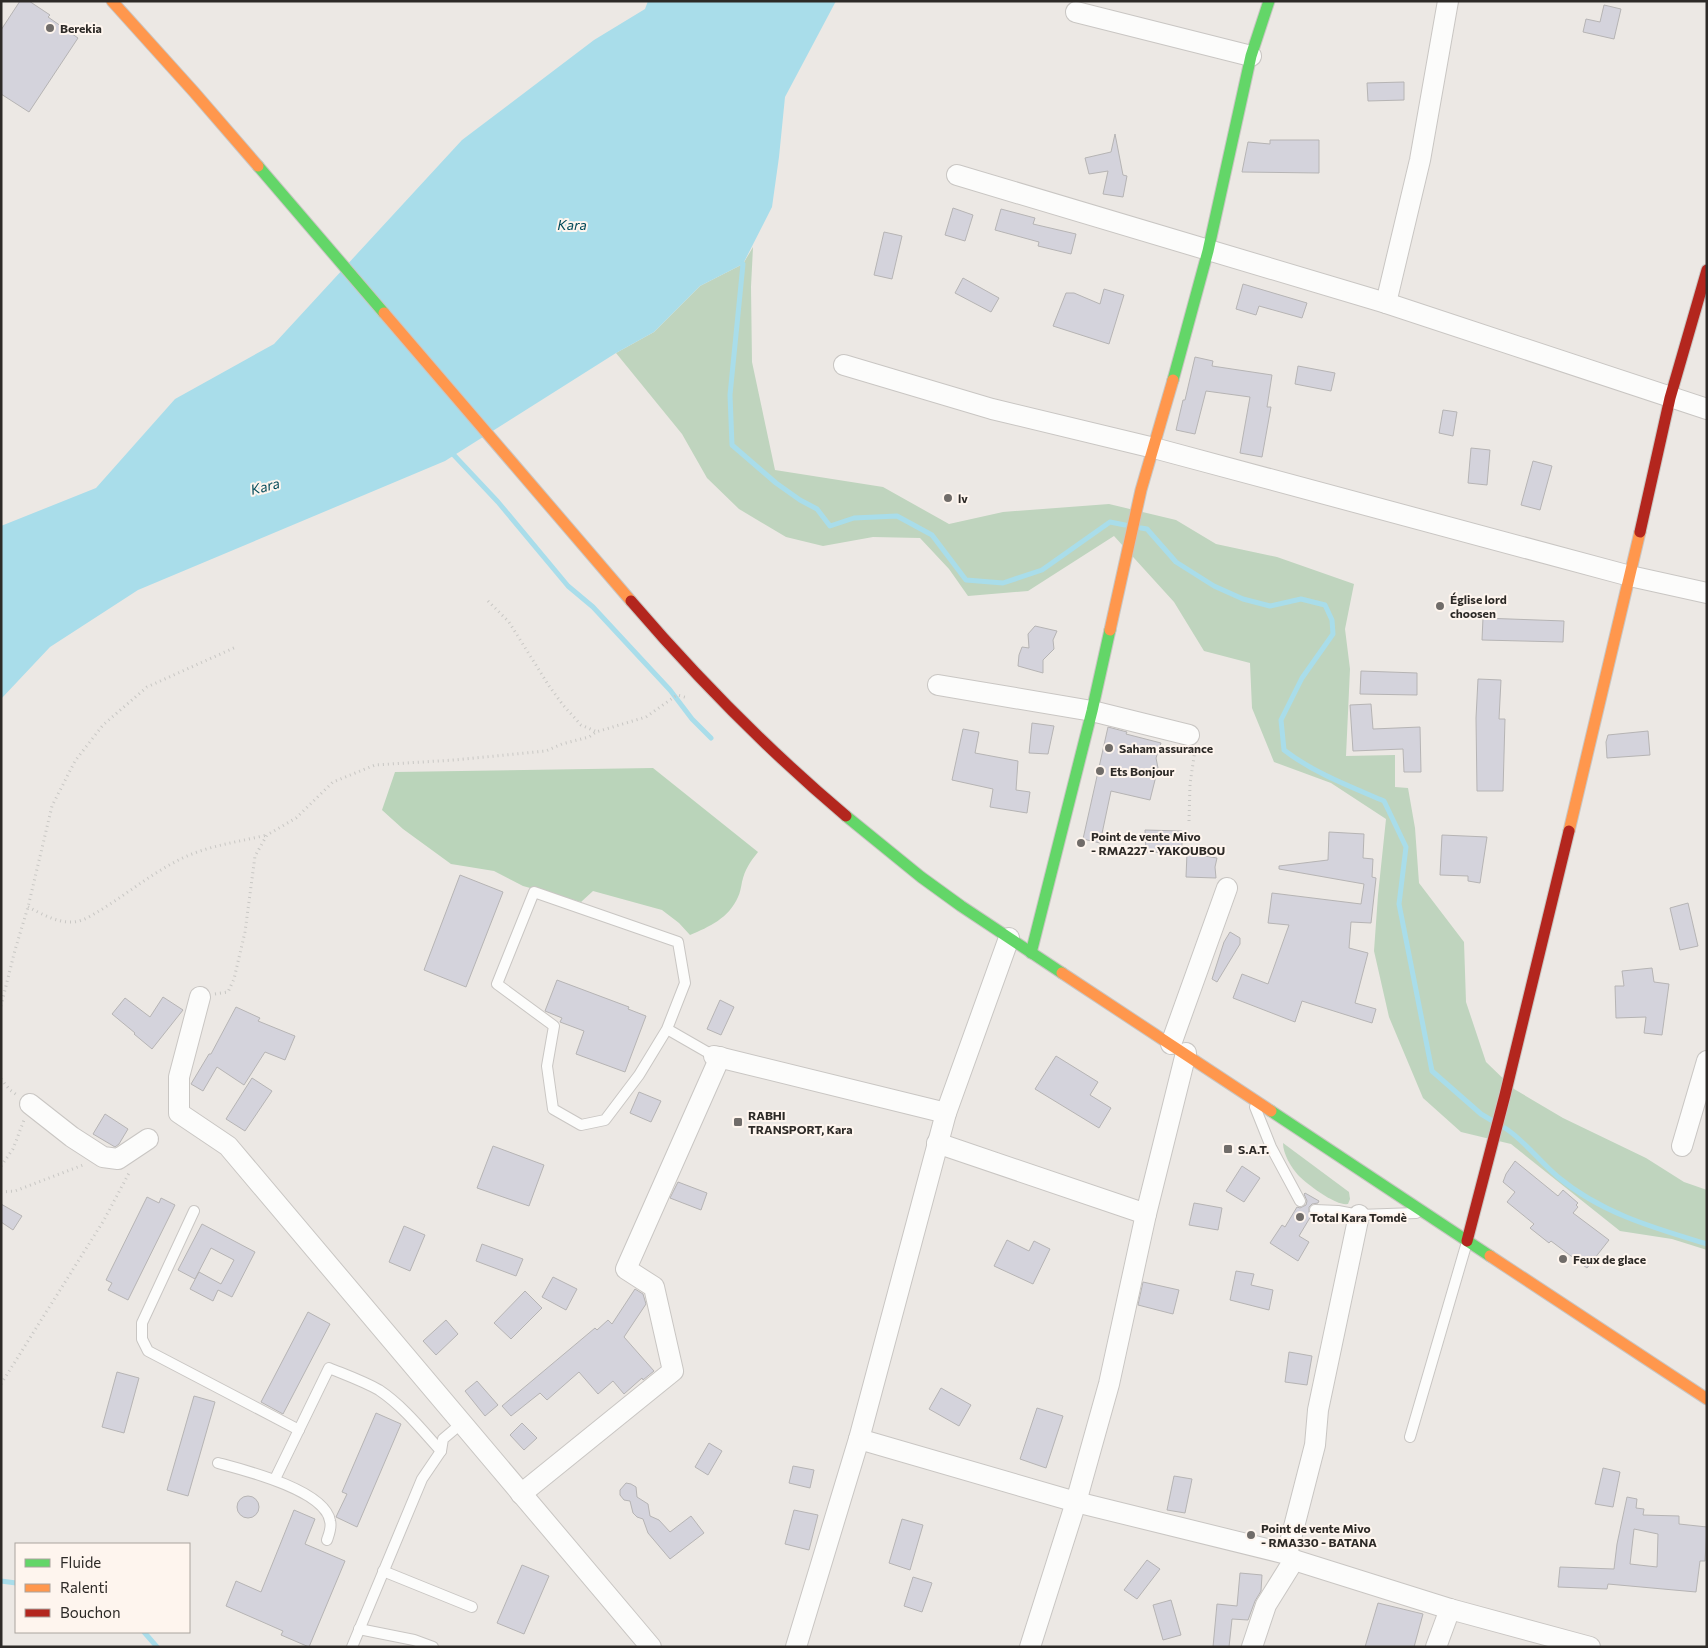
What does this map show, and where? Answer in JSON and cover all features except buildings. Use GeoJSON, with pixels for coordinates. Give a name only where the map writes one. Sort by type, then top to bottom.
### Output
{"type":"FeatureCollection","features":[{"type":"Feature","properties":{"kind":"main road"},"geometry":{"type":"LineString","coordinates":[[112,1],[194,92],[665,641],[740,719],[828,799],[900,861],[1008,938],[1467,1241],[1704,1393]]}},
{"type":"Feature","properties":{"kind":"main road"},"geometry":{"type":"LineString","coordinates":[[1031,953],[1092,711],[1132,534],[1140,490],[1154,448],[1208,251],[1250,56],[1269,1]]}},
{"type":"Feature","properties":{"kind":"main road"},"geometry":{"type":"LineString","coordinates":[[1467,1241],[1505,1095],[1630,576],[1670,398],[1707,270]]}},
{"type":"Feature","properties":{"kind":"street"},"geometry":{"type":"LineString","coordinates":[[1386,303],[1420,160],[1448,1]]}},
{"type":"Feature","properties":{"kind":"street"},"geometry":{"type":"LineString","coordinates":[[1076,12],[1250,56]]}},
{"type":"Feature","properties":{"kind":"street"},"geometry":{"type":"LineString","coordinates":[[957,175],[1386,303],[1707,409]]}},
{"type":"Feature","properties":{"kind":"street"},"geometry":{"type":"LineString","coordinates":[[844,365],[992,409],[1154,448],[1630,576],[1707,593]]}},
{"type":"Feature","properties":{"kind":"street"},"geometry":{"type":"LineString","coordinates":[[938,685],[1092,711],[1189,735]]}},
{"type":"Feature","properties":{"kind":"street"},"geometry":{"type":"LineString","coordinates":[[1030,1647],[1076,1502],[1109,1384],[1146,1214],[1178,1049],[1227,888]]}},
{"type":"Feature","properties":{"kind":"street"},"geometry":{"type":"LineString","coordinates":[[796,1647],[859,1439],[937,1143],[1008,938]]}},
{"type":"Feature","properties":{"kind":"street"},"geometry":{"type":"LineString","coordinates":[[200,997],[179,1077],[178,1113],[228,1146],[651,1647]]}},
{"type":"Feature","properties":{"kind":"street"},"geometry":{"type":"LineString","coordinates":[[521,1494],[673,1371],[654,1287],[626,1269],[717,1056],[946,1113]]}},
{"type":"Feature","properties":{"kind":"street"},"geometry":{"type":"LineString","coordinates":[[1682,1146],[1698,1121],[1707,1061]]}},
{"type":"Feature","properties":{"kind":"street"},"geometry":{"type":"LineString","coordinates":[[30,1104],[72,1137],[103,1158],[118,1159],[148,1140]]}},
{"type":"Feature","properties":{"kind":"street"},"geometry":{"type":"LineString","coordinates":[[937,1143],[1146,1214]]}},
{"type":"Feature","properties":{"kind":"street"},"geometry":{"type":"LineString","coordinates":[[1252,1647],[1266,1605],[1291,1557],[1315,1445],[1318,1410],[1359,1215]]}},
{"type":"Feature","properties":{"kind":"street"},"geometry":{"type":"LineString","coordinates":[[859,1439],[1076,1502],[1291,1557],[1450,1609],[1590,1647]]}},
{"type":"Feature","properties":{"kind":"street"},"geometry":{"type":"LineString","coordinates":[[1436,1647],[1450,1609]]}},
{"type":"Feature","properties":{"kind":"lane"},"geometry":{"type":"LineString","coordinates":[[534,892],[678,942],[685,982],[668,1029],[639,1075],[605,1120],[581,1125],[552,1109],[548,1066],[554,1026],[498,984],[534,892]]}},
{"type":"Feature","properties":{"kind":"lane"},"geometry":{"type":"LineString","coordinates":[[668,1029],[717,1056]]}},
{"type":"Feature","properties":{"kind":"lane"},"geometry":{"type":"LineString","coordinates":[[1251,1097],[1271,1147],[1300,1201]]}},
{"type":"Feature","properties":{"kind":"lane"},"geometry":{"type":"LineString","coordinates":[[1314,1210],[1338,1211],[1359,1215],[1424,1212]]}},
{"type":"Feature","properties":{"kind":"lane"},"geometry":{"type":"LineString","coordinates":[[194,1211],[142,1323],[142,1339],[148,1351],[299,1430]]}},
{"type":"Feature","properties":{"kind":"lane"},"geometry":{"type":"LineString","coordinates":[[1410,1437],[1467,1241]]}},
{"type":"Feature","properties":{"kind":"lane"},"geometry":{"type":"LineString","coordinates":[[275,1479],[329,1368],[354,1378],[388,1397],[441,1451]]}},
{"type":"Feature","properties":{"kind":"lane"},"geometry":{"type":"LineString","coordinates":[[352,1647],[422,1479],[441,1451],[443,1439],[462,1423]]}},
{"type":"Feature","properties":{"kind":"lane"},"geometry":{"type":"LineString","coordinates":[[218,1463],[275,1479],[316,1501],[330,1520],[328,1540]]}},
{"type":"Feature","properties":{"kind":"lane"},"geometry":{"type":"LineString","coordinates":[[383,1571],[472,1607]]}},
{"type":"Feature","properties":{"kind":"lane"},"geometry":{"type":"LineString","coordinates":[[358,1630],[414,1640],[433,1647]]}},
{"type":"Feature","properties":{"kind":"path"},"geometry":{"type":"LineString","coordinates":[[488,601],[509,622],[548,686],[568,711],[582,725],[596,732]]}},
{"type":"Feature","properties":{"kind":"path"},"geometry":{"type":"LineString","coordinates":[[1,1006],[28,907],[52,806],[75,761],[103,724],[147,687],[236,647]]}},
{"type":"Feature","properties":{"kind":"path"},"geometry":{"type":"LineString","coordinates":[[28,907],[48,917],[64,922],[82,921],[196,851],[218,844],[267,835],[296,818],[333,782],[376,765],[546,751],[596,732],[646,717],[677,695]]}},
{"type":"Feature","properties":{"kind":"path"},"geometry":{"type":"LineString","coordinates":[[1188,821],[1190,784],[1195,748],[1195,741],[1189,735]]}},
{"type":"Feature","properties":{"kind":"path"},"geometry":{"type":"LineString","coordinates":[[200,997],[228,992],[234,979],[245,932],[255,856],[267,835]]}},
{"type":"Feature","properties":{"kind":"path"},"geometry":{"type":"LineString","coordinates":[[1,1166],[14,1148],[30,1104]]}},
{"type":"Feature","properties":{"kind":"path"},"geometry":{"type":"LineString","coordinates":[[1,1192],[15,1191],[103,1158]]}},
{"type":"Feature","properties":{"kind":"path"},"geometry":{"type":"LineString","coordinates":[[1,1384],[104,1220],[130,1172]]}},
{"type":"Feature","properties":{"kind":"green space"},"geometry":{"type":"Polygon","coordinates":[[[753,247],[751,287],[752,362],[775,470],[883,487],[949,524],[1003,512],[1109,504],[1176,520],[1216,544],[1277,557],[1354,584],[1345,629],[1350,669],[1346,756],[1395,755],[1395,787],[1408,788],[1415,828],[1419,883],[1464,942],[1466,1002],[1486,1062],[1514,1089],[1563,1118],[1646,1158],[1684,1182],[1707,1190],[1707,1250],[1672,1239],[1620,1231],[1511,1144],[1461,1132],[1423,1098],[1389,1017],[1374,951],[1386,819],[1331,783],[1274,762],[1252,708],[1250,663],[1204,651],[1174,602],[1114,536],[1028,591],[968,596],[949,569],[920,538],[873,537],[823,546],[786,537],[739,509],[707,478],[682,434],[616,353],[654,332],[700,286],[743,264],[753,247]]]}},
{"type":"Feature","properties":{"kind":"green space"},"geometry":{"type":"Polygon","coordinates":[[[653,768],[758,852],[746,869],[739,895],[729,911],[718,921],[690,935],[679,923],[662,910],[593,891],[581,902],[523,886],[494,871],[451,864],[403,829],[382,810],[395,772],[653,768]]]}},
{"type":"Feature","properties":{"kind":"green space"},"geometry":{"type":"Polygon","coordinates":[[[1283,1143],[1349,1192],[1350,1199],[1348,1204],[1342,1204],[1329,1198],[1314,1189],[1298,1175],[1284,1152],[1283,1143]]]}},
{"type":"Feature","properties":{"kind":"water","name":"Kara"},"geometry":{"type":"Polygon","coordinates":[[[648,1],[836,1],[785,97],[772,207],[743,264],[700,286],[654,332],[616,353],[445,461],[138,590],[50,647],[1,699],[1,526],[96,488],[175,399],[274,344],[462,140],[594,40],[645,9],[648,1]]]}},
{"type":"Feature","properties":{"kind":"waterway"},"geometry":{"type":"LineString","coordinates":[[743,264],[730,395],[732,445],[776,483],[800,500],[817,509],[830,526],[854,518],[897,516],[932,535],[966,580],[1003,583],[1042,570],[1110,522],[1125,525]]}},
{"type":"Feature","properties":{"kind":"waterway"},"geometry":{"type":"LineString","coordinates":[[451,452],[498,502],[568,586],[593,607],[670,690],[692,719],[711,738]]}},
{"type":"Feature","properties":{"kind":"waterway"},"geometry":{"type":"LineString","coordinates":[[1141,528],[1147,529],[1176,562],[1214,586],[1243,599],[1270,606],[1301,599],[1325,605],[1332,620],[1333,634],[1302,678],[1281,720],[1284,750],[1320,772],[1384,801],[1406,847],[1399,904],[1432,1071],[1481,1114],[1491,1120]]}},
{"type":"Feature","properties":{"kind":"waterway"},"geometry":{"type":"LineString","coordinates":[[1505,1128],[1558,1177],[1592,1200],[1629,1218],[1707,1244]]}},
{"type":"Feature","properties":{"kind":"waterway"},"geometry":{"type":"LineString","coordinates":[[1,1581],[15,1583]]}},
{"type":"Feature","properties":{"kind":"waterway"},"geometry":{"type":"LineString","coordinates":[[145,1633],[157,1647]]}},
{"type":"Feature","properties":{"kind":"traffic: fast"},"geometry":{"type":"LineString","coordinates":[[1173,380],[1208,251],[1251,56],[1269,1]]}},
{"type":"Feature","properties":{"kind":"traffic: fast"},"geometry":{"type":"LineString","coordinates":[[258,166],[384,313]]}},
{"type":"Feature","properties":{"kind":"traffic: fast"},"geometry":{"type":"LineString","coordinates":[[1031,953],[1092,711],[1110,630]]}},
{"type":"Feature","properties":{"kind":"traffic: fast"},"geometry":{"type":"LineString","coordinates":[[846,816],[921,877],[1062,973]]}},
{"type":"Feature","properties":{"kind":"traffic: fast"},"geometry":{"type":"LineString","coordinates":[[1271,1111],[1490,1256]]}},
{"type":"Feature","properties":{"kind":"traffic: slow"},"geometry":{"type":"LineString","coordinates":[[112,1],[258,166]]}},
{"type":"Feature","properties":{"kind":"traffic: slow"},"geometry":{"type":"LineString","coordinates":[[384,313],[631,601]]}},
{"type":"Feature","properties":{"kind":"traffic: slow"},"geometry":{"type":"LineString","coordinates":[[1110,630],[1141,490],[1173,380]]}},
{"type":"Feature","properties":{"kind":"traffic: slow"},"geometry":{"type":"LineString","coordinates":[[1569,831],[1640,532]]}},
{"type":"Feature","properties":{"kind":"traffic: slow"},"geometry":{"type":"LineString","coordinates":[[1062,973],[1271,1111]]}},
{"type":"Feature","properties":{"kind":"traffic: slow"},"geometry":{"type":"LineString","coordinates":[[1490,1256],[1707,1399]]}},
{"type":"Feature","properties":{"kind":"traffic: jam"},"geometry":{"type":"LineString","coordinates":[[1640,532],[1670,398],[1707,270]]}},
{"type":"Feature","properties":{"kind":"traffic: jam"},"geometry":{"type":"LineString","coordinates":[[631,601],[681,658],[734,713],[846,816]]}},
{"type":"Feature","properties":{"kind":"traffic: jam"},"geometry":{"type":"LineString","coordinates":[[1467,1241],[1505,1095],[1569,831]]}},
{"type":"Feature","properties":{"kind":"place","name":"Berekia"},"geometry":{"type":"Point","coordinates":[50,28]}},
{"type":"Feature","properties":{"kind":"place","name":"lv"},"geometry":{"type":"Point","coordinates":[948,498]}},
{"type":"Feature","properties":{"kind":"place","name":"Église lord choosen"},"geometry":{"type":"Point","coordinates":[1440,606]}},
{"type":"Feature","properties":{"kind":"place","name":"Saham assurance"},"geometry":{"type":"Point","coordinates":[1109,748]}},
{"type":"Feature","properties":{"kind":"place","name":"Ets Bonjour"},"geometry":{"type":"Point","coordinates":[1100,771]}},
{"type":"Feature","properties":{"kind":"place","name":"Point de vente Mivo - RMA227 - YAKOUBOU"},"geometry":{"type":"Point","coordinates":[1081,843]}},
{"type":"Feature","properties":{"kind":"place","name":"RABHI TRANSPORT, Kara"},"geometry":{"type":"Point","coordinates":[738,1122]}},
{"type":"Feature","properties":{"kind":"place","name":"S.A.T."},"geometry":{"type":"Point","coordinates":[1228,1149]}},
{"type":"Feature","properties":{"kind":"place","name":"Total Kara Tomdè"},"geometry":{"type":"Point","coordinates":[1300,1217]}},
{"type":"Feature","properties":{"kind":"place","name":"Feux de glace"},"geometry":{"type":"Point","coordinates":[1563,1259]}},
{"type":"Feature","properties":{"kind":"place","name":"Point de vente Mivo - RMA330 - BATANA"},"geometry":{"type":"Point","coordinates":[1251,1535]}}]}
